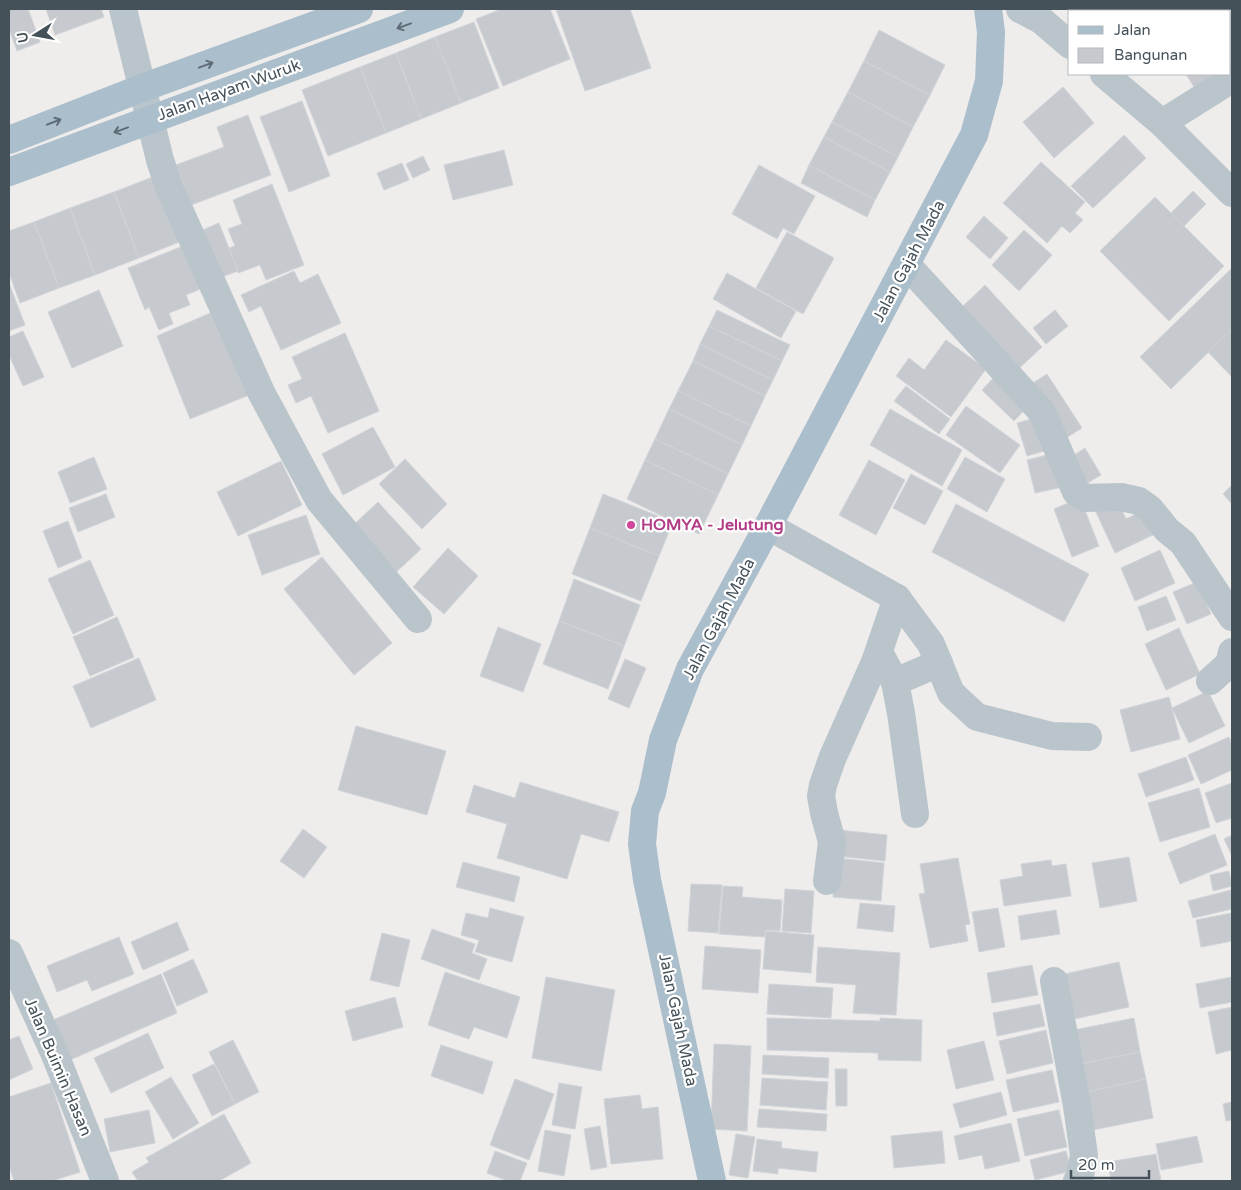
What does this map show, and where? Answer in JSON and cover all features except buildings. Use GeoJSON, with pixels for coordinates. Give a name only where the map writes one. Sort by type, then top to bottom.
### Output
{"type":"FeatureCollection","features":[{"type":"Feature","properties":{"kind":"main road","name":"Jalan Hayam Wuruk"},"geometry":{"type":"LineString","coordinates":[[9,140],[142,88],[359,9]]}},
{"type":"Feature","properties":{"kind":"main road","name":"Jalan Hayam Wuruk"},"geometry":{"type":"LineString","coordinates":[[9,172],[450,9]]}},
{"type":"Feature","properties":{"kind":"main road","name":"Jalan Gajah Mada"},"geometry":{"type":"LineString","coordinates":[[713,1181],[647,880],[642,844],[644,811],[652,793],[663,740],[690,668],[768,526],[974,135],[989,81],[991,32],[988,9]]}},
{"type":"Feature","properties":{"kind":"street"},"geometry":{"type":"LineString","coordinates":[[123,9],[160,160],[176,203],[265,400],[319,500],[418,619]]}},
{"type":"Feature","properties":{"kind":"street"},"geometry":{"type":"LineString","coordinates":[[1020,9],[1041,20],[1068,43]]}},
{"type":"Feature","properties":{"kind":"street"},"geometry":{"type":"LineString","coordinates":[[1105,75],[1162,123],[1232,193]]}},
{"type":"Feature","properties":{"kind":"street"},"geometry":{"type":"LineString","coordinates":[[1162,123],[1232,79]]}},
{"type":"Feature","properties":{"kind":"street"},"geometry":{"type":"LineString","coordinates":[[906,265],[1042,412],[1076,492],[1085,498],[1121,497],[1139,501],[1150,509],[1167,530],[1183,543],[1232,617]]}},
{"type":"Feature","properties":{"kind":"street"},"geometry":{"type":"LineString","coordinates":[[768,526],[897,598],[931,644],[951,693],[977,716],[1052,736],[1088,737]]}},
{"type":"Feature","properties":{"kind":"street"},"geometry":{"type":"LineString","coordinates":[[828,881],[832,842],[821,796],[823,785],[832,758],[878,652],[897,598]]}},
{"type":"Feature","properties":{"kind":"street"},"geometry":{"type":"LineString","coordinates":[[878,652],[895,682],[902,713],[915,814]]}},
{"type":"Feature","properties":{"kind":"street"},"geometry":{"type":"LineString","coordinates":[[1210,682],[1229,664],[1232,652]]}},
{"type":"Feature","properties":{"kind":"street"},"geometry":{"type":"LineString","coordinates":[[895,682],[939,663]]}},
{"type":"Feature","properties":{"kind":"street","name":"Jalan Buimin Hasan"},"geometry":{"type":"LineString","coordinates":[[9,953],[56,1057],[105,1181]]}},
{"type":"Feature","properties":{"kind":"street"},"geometry":{"type":"LineString","coordinates":[[1054,981],[1084,1154],[1079,1180],[1077,1181]]}},
{"type":"Feature","properties":{"kind":"place","name":"HOMYA - Jelutung"},"geometry":{"type":"Point","coordinates":[631,525]}}]}
